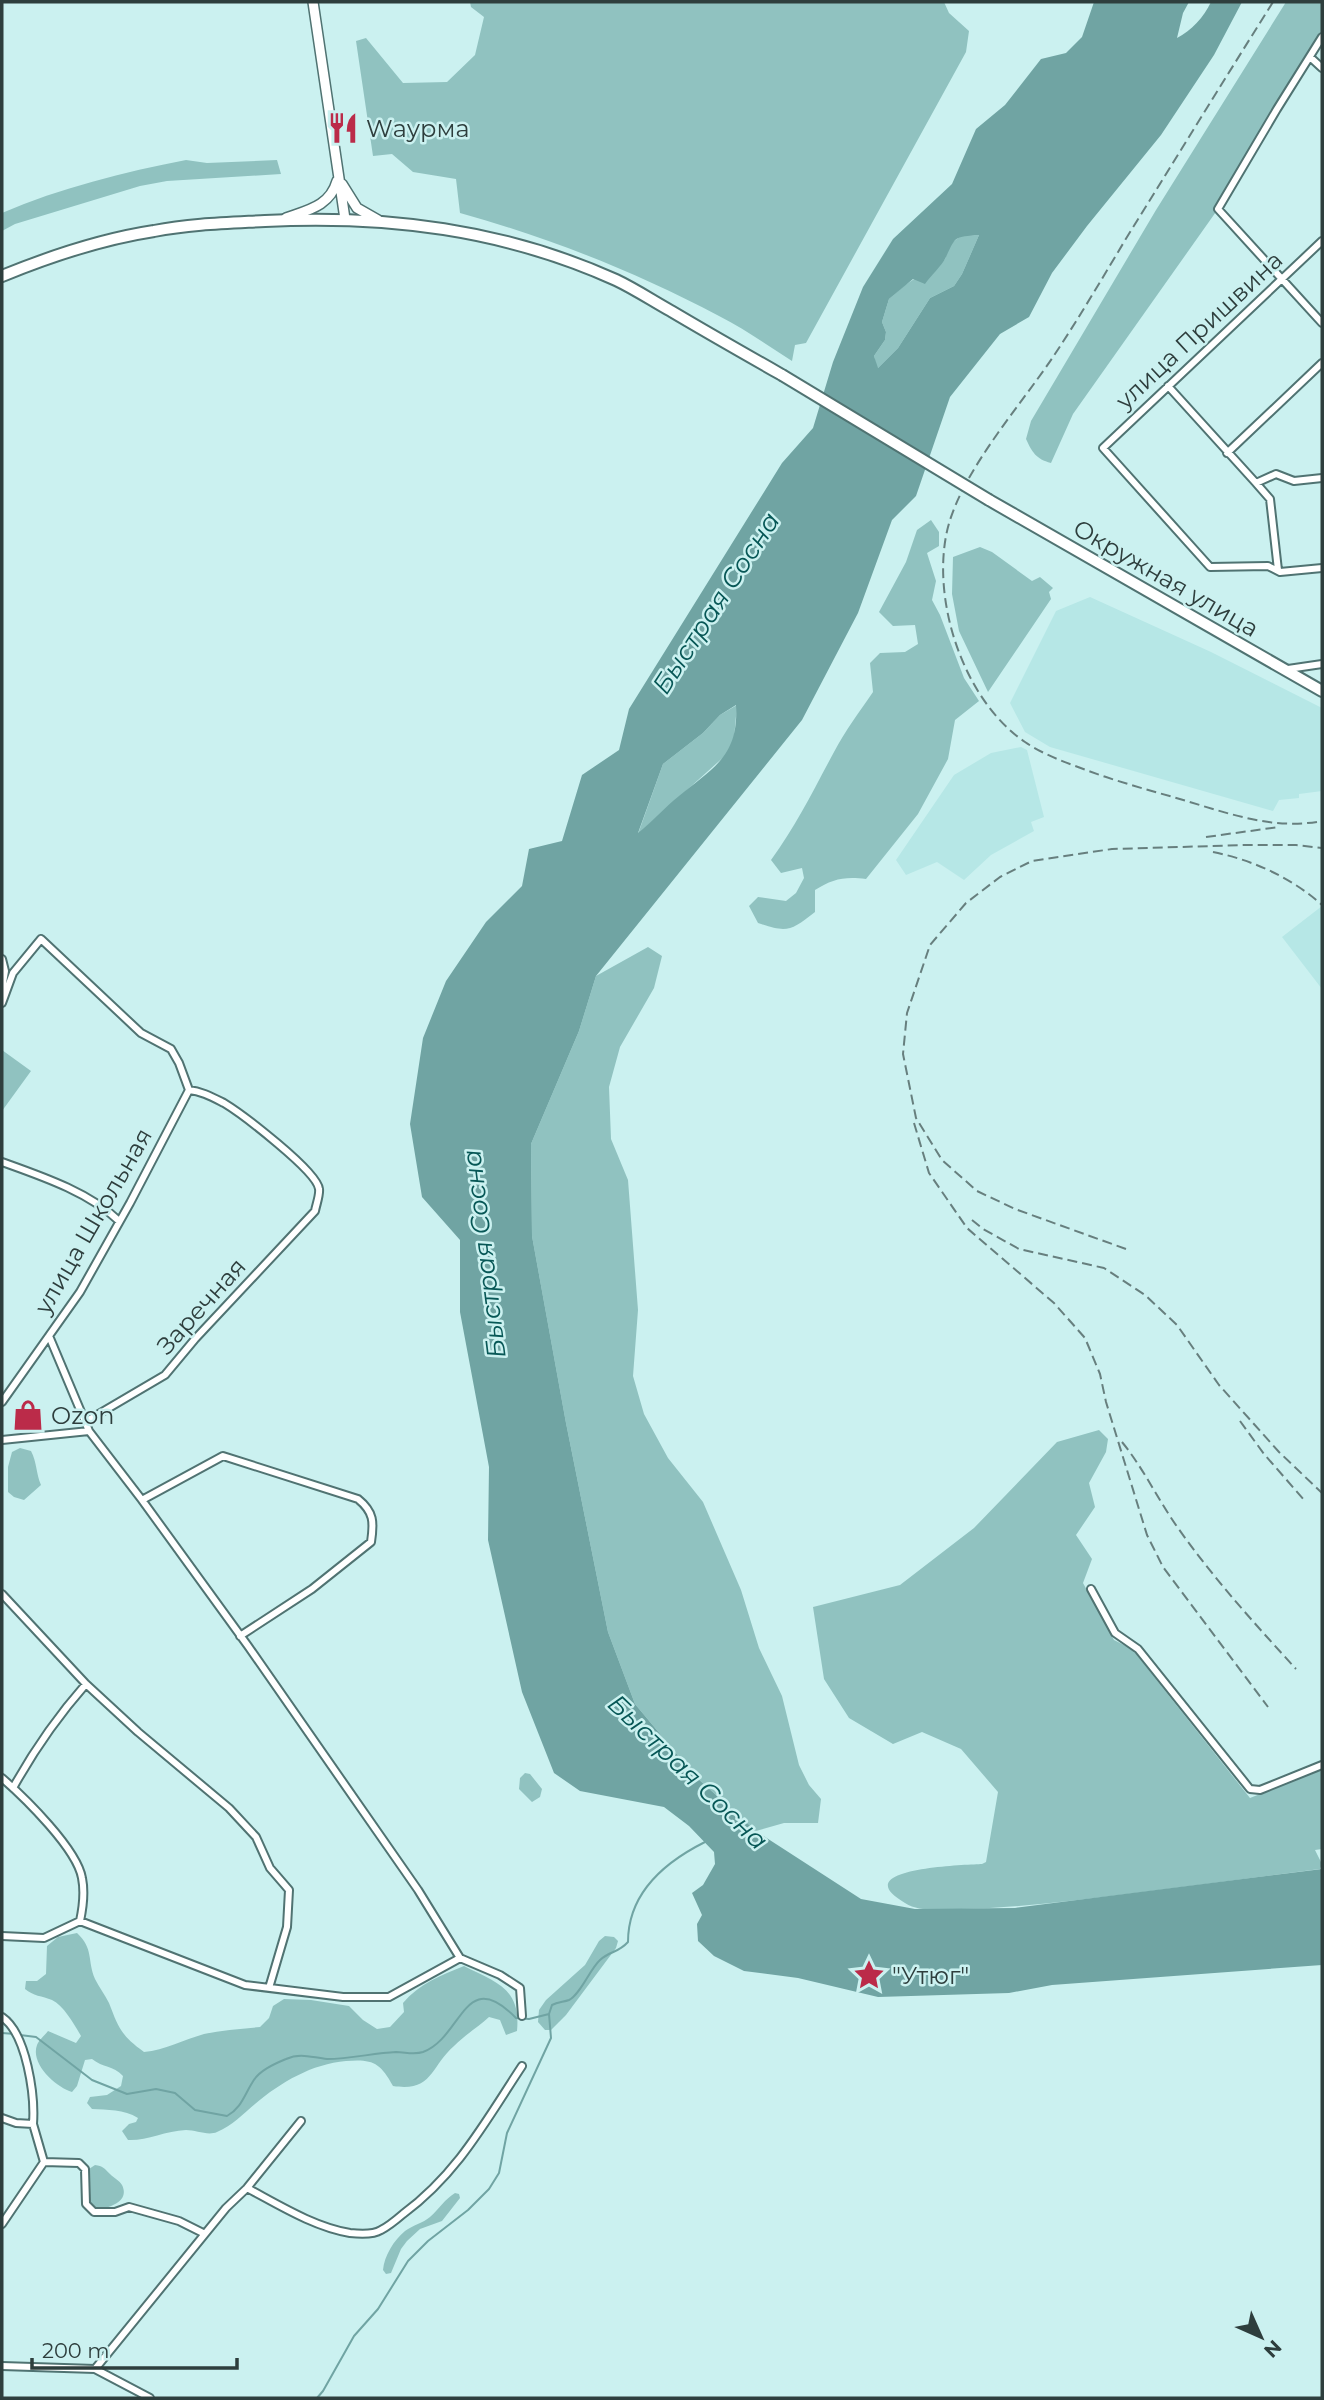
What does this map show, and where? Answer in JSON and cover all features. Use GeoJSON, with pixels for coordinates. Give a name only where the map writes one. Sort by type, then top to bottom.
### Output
{"type":"FeatureCollection","features":[{"type":"Feature","properties":{"kind":"highway","name":"Окружная улица"},"geometry":{"type":"LineString","coordinates":[[2,276],[99,242],[154,230],[199,225],[380,220],[504,239],[559,257],[618,281],[782,375],[989,500],[1322,691]]}},
{"type":"Feature","properties":{"kind":"main road"},"geometry":{"type":"LineString","coordinates":[[313,2],[345,219]]}},
{"type":"Feature","properties":{"kind":"main road"},"geometry":{"type":"LineString","coordinates":[[338,176],[357,208],[380,220]]}},
{"type":"Feature","properties":{"kind":"main road"},"geometry":{"type":"LineString","coordinates":[[280,221],[325,202],[333,193],[338,176]]}},
{"type":"Feature","properties":{"kind":"street"},"geometry":{"type":"LineString","coordinates":[[1322,37],[1218,209],[1322,323]]}},
{"type":"Feature","properties":{"kind":"street"},"geometry":{"type":"LineString","coordinates":[[1310,57],[1322,68]]}},
{"type":"Feature","properties":{"kind":"street","name":"улица Пришвина"},"geometry":{"type":"LineString","coordinates":[[1278,570],[1268,566],[1210,567],[1103,448],[1322,241]]}},
{"type":"Feature","properties":{"kind":"street"},"geometry":{"type":"LineString","coordinates":[[1227,453],[1322,363]]}},
{"type":"Feature","properties":{"kind":"street"},"geometry":{"type":"LineString","coordinates":[[1168,386],[1270,499],[1278,570],[1322,568]]}},
{"type":"Feature","properties":{"kind":"street"},"geometry":{"type":"LineString","coordinates":[[1256,483],[1276,474],[1294,481],[1322,478]]}},
{"type":"Feature","properties":{"kind":"street"},"geometry":{"type":"LineString","coordinates":[[1282,670],[1322,664]]}},
{"type":"Feature","properties":{"kind":"street"},"geometry":{"type":"LineString","coordinates":[[2,1003],[13,973],[40,939],[142,1033],[171,1049],[189,1090]]}},
{"type":"Feature","properties":{"kind":"street"},"geometry":{"type":"LineString","coordinates":[[2,959],[5,971],[2,989]]}},
{"type":"Feature","properties":{"kind":"street","name":"Заречная"},"geometry":{"type":"LineString","coordinates":[[85,1422],[165,1375],[195,1339],[315,1211],[320,1190],[314,1177],[225,1104],[201,1091],[189,1090]]}},
{"type":"Feature","properties":{"kind":"street","name":"улица Школьная"},"geometry":{"type":"LineString","coordinates":[[2,1402],[80,1292],[189,1090]]}},
{"type":"Feature","properties":{"kind":"street"},"geometry":{"type":"LineString","coordinates":[[2,1162],[106,1208],[119,1220]]}},
{"type":"Feature","properties":{"kind":"street"},"geometry":{"type":"LineString","coordinates":[[49,1336],[89,1431],[240,1636],[418,1890],[460,1958],[500,1975],[520,1988],[522,2016]]}},
{"type":"Feature","properties":{"kind":"street"},"geometry":{"type":"LineString","coordinates":[[2,1440],[89,1431]]}},
{"type":"Feature","properties":{"kind":"street"},"geometry":{"type":"LineString","coordinates":[[142,1500],[223,1456],[358,1499],[370,1509],[374,1524],[371,1542],[312,1589],[240,1636]]}},
{"type":"Feature","properties":{"kind":"street"},"geometry":{"type":"LineString","coordinates":[[1091,1588],[1115,1633],[1138,1649],[1250,1788],[1260,1790],[1322,1765]]}},
{"type":"Feature","properties":{"kind":"street"},"geometry":{"type":"LineString","coordinates":[[2,1594],[86,1685],[229,1808],[256,1837],[270,1868],[289,1890],[287,1927],[269,1988]]}},
{"type":"Feature","properties":{"kind":"street"},"geometry":{"type":"LineString","coordinates":[[13,1788],[55,1721],[86,1685]]}},
{"type":"Feature","properties":{"kind":"street"},"geometry":{"type":"LineString","coordinates":[[2,1778],[58,1834],[82,1875],[85,1901],[80,1921]]}},
{"type":"Feature","properties":{"kind":"street"},"geometry":{"type":"LineString","coordinates":[[2,1936],[44,1938],[80,1921],[245,1985],[343,1997],[389,1997],[460,1958]]}},
{"type":"Feature","properties":{"kind":"street"},"geometry":{"type":"LineString","coordinates":[[2,2017],[18,2039],[29,2071],[34,2105],[33,2124],[44,2162]]}},
{"type":"Feature","properties":{"kind":"street"},"geometry":{"type":"LineString","coordinates":[[247,2188],[331,2228],[349,2233],[380,2232],[426,2197],[444,2179],[466,2151],[522,2066]]}},
{"type":"Feature","properties":{"kind":"street"},"geometry":{"type":"LineString","coordinates":[[2,2119],[33,2124]]}},
{"type":"Feature","properties":{"kind":"street"},"geometry":{"type":"LineString","coordinates":[[95,2369],[226,2208],[247,2188],[301,2121]]}},
{"type":"Feature","properties":{"kind":"street"},"geometry":{"type":"LineString","coordinates":[[2,2224],[44,2162]]}},
{"type":"Feature","properties":{"kind":"street"},"geometry":{"type":"LineString","coordinates":[[44,2162],[79,2163],[85,2169],[86,2204],[94,2212],[115,2212],[129,2207],[179,2221],[205,2234]]}},
{"type":"Feature","properties":{"kind":"street"},"geometry":{"type":"LineString","coordinates":[[2,2366],[95,2369],[150,2398]]}},
{"type":"Feature","properties":{"kind":"shaded area"},"geometry":{"type":"Polygon","coordinates":[[[470,2],[944,2],[949,13],[969,31],[966,52],[806,343],[795,345],[792,361],[729,321],[656,285],[560,245],[460,213],[456,179],[413,172],[392,154],[373,156],[356,41],[366,38],[403,83],[447,82],[475,55],[484,17],[471,7],[470,2]]]}},
{"type":"Feature","properties":{"kind":"shaded area"},"geometry":{"type":"Polygon","coordinates":[[[1286,2],[1322,2],[1322,37],[1218,209],[1073,414],[1051,463],[1038,457],[1026,439],[1031,421],[1156,210],[1286,2]]]}},
{"type":"Feature","properties":{"kind":"shaded area"},"geometry":{"type":"Polygon","coordinates":[[[186,160],[207,163],[277,160],[281,174],[167,181],[140,186],[15,224],[2,231],[2,213],[24,204],[92,182],[186,160]]]}},
{"type":"Feature","properties":{"kind":"shaded area"},"geometry":{"type":"Polygon","coordinates":[[[979,235],[954,286],[930,298],[898,348],[877,369],[874,356],[885,340],[886,332],[882,322],[889,299],[945,259],[950,244],[961,236],[979,235]]]}},
{"type":"Feature","properties":{"kind":"shaded area"},"geometry":{"type":"Polygon","coordinates":[[[931,520],[939,532],[939,546],[927,553],[936,581],[932,600],[964,678],[979,701],[955,720],[948,759],[918,814],[866,879],[839,879],[815,890],[815,912],[794,926],[782,929],[758,923],[749,906],[758,897],[786,901],[796,893],[804,878],[802,868],[781,873],[771,860],[797,821],[843,736],[873,692],[870,663],[880,653],[905,652],[918,644],[915,625],[893,626],[879,612],[906,562],[917,530],[931,520]]]}},
{"type":"Feature","properties":{"kind":"shaded area"},"geometry":{"type":"Polygon","coordinates":[[[980,547],[992,552],[1032,581],[1040,577],[1053,588],[1049,592],[1051,599],[988,692],[959,631],[952,594],[953,557],[980,547]]]}},
{"type":"Feature","properties":{"kind":"shaded area"},"geometry":{"type":"Polygon","coordinates":[[[1090,597],[1211,652],[1322,708],[1322,791],[1299,794],[1299,798],[1279,800],[1273,811],[1050,747],[1025,732],[1010,703],[1056,611],[1090,597]]]}},
{"type":"Feature","properties":{"kind":"shaded area"},"geometry":{"type":"Polygon","coordinates":[[[737,705],[734,738],[727,754],[638,834],[663,764],[703,733],[720,715],[737,705]]]}},
{"type":"Feature","properties":{"kind":"shaded area"},"geometry":{"type":"Polygon","coordinates":[[[1021,747],[1027,750],[1044,817],[1031,822],[1034,831],[991,855],[964,880],[937,862],[906,875],[896,860],[954,775],[991,753],[1021,747]]]}},
{"type":"Feature","properties":{"kind":"shaded area"},"geometry":{"type":"Polygon","coordinates":[[[1322,906],[1322,989],[1282,937],[1322,906]]]}},
{"type":"Feature","properties":{"kind":"shaded area"},"geometry":{"type":"Polygon","coordinates":[[[648,947],[662,956],[654,988],[620,1047],[609,1087],[611,1139],[628,1180],[638,1310],[633,1376],[644,1414],[668,1458],[703,1502],[741,1590],[759,1648],[782,1696],[799,1765],[809,1785],[821,1799],[818,1823],[784,1823],[756,1831],[696,1777],[635,1704],[608,1632],[566,1423],[532,1236],[531,1144],[579,1031],[596,976],[648,947]]]}},
{"type":"Feature","properties":{"kind":"shaded area"},"geometry":{"type":"Polygon","coordinates":[[[2,1050],[31,1071],[2,1111],[2,1050]]]}},
{"type":"Feature","properties":{"kind":"shaded area"},"geometry":{"type":"Polygon","coordinates":[[[1099,1430],[1108,1439],[1106,1452],[1089,1483],[1095,1507],[1076,1535],[1092,1559],[1083,1583],[1114,1640],[1132,1649],[1250,1798],[1322,1769],[1322,1849],[1315,1850],[1322,1864],[1320,1869],[1048,1903],[939,1910],[911,1906],[890,1891],[889,1882],[914,1871],[986,1862],[998,1792],[961,1749],[922,1732],[893,1744],[849,1718],[824,1679],[813,1607],[900,1585],[974,1528],[1057,1442],[1099,1430]]]}},
{"type":"Feature","properties":{"kind":"shaded area"},"geometry":{"type":"Polygon","coordinates":[[[20,1448],[31,1451],[41,1485],[24,1500],[8,1492],[8,1467],[12,1452],[20,1448]]]}},
{"type":"Feature","properties":{"kind":"shaded area"},"geometry":{"type":"Polygon","coordinates":[[[525,1773],[530,1774],[542,1789],[540,1797],[532,1802],[519,1789],[520,1778],[525,1773]]]}},
{"type":"Feature","properties":{"kind":"shaded area"},"geometry":{"type":"Polygon","coordinates":[[[77,1933],[86,1944],[95,1979],[118,2025],[125,2036],[144,2052],[204,2034],[260,2027],[269,2018],[273,2006],[284,1999],[349,2006],[377,2029],[390,2027],[404,2012],[403,2003],[416,1990],[464,1966],[496,1983],[511,1996],[515,2005],[517,2031],[506,2035],[500,2020],[489,2017],[446,2054],[424,2082],[416,2085],[393,2086],[379,2067],[369,2062],[333,2063],[309,2070],[286,2082],[233,2123],[217,2132],[186,2130],[128,2140],[122,2131],[138,2118],[121,2111],[92,2109],[87,2103],[90,2097],[107,2095],[121,2086],[123,2076],[119,2072],[92,2059],[85,2060],[77,2086],[72,2092],[52,2080],[37,2060],[37,2045],[48,2031],[76,2043],[81,2036],[61,2006],[25,1989],[26,1981],[37,1981],[46,1974],[47,1946],[58,1937],[77,1933]]]}},
{"type":"Feature","properties":{"kind":"shaded area"},"geometry":{"type":"Polygon","coordinates":[[[605,1936],[614,1937],[618,1941],[616,1948],[566,2015],[551,2030],[545,2030],[538,2022],[539,2010],[546,2000],[585,1965],[599,1941],[605,1936]]]}},
{"type":"Feature","properties":{"kind":"shaded area"},"geometry":{"type":"Polygon","coordinates":[[[95,2165],[103,2168],[122,2185],[124,2191],[118,2203],[98,2209],[90,2202],[89,2169],[95,2165]]]}},
{"type":"Feature","properties":{"kind":"shaded area"},"geometry":{"type":"Polygon","coordinates":[[[455,2193],[459,2194],[460,2198],[442,2221],[420,2229],[407,2241],[391,2273],[386,2274],[383,2270],[385,2259],[397,2239],[408,2229],[430,2217],[455,2193]]]}},
{"type":"Feature","properties":{"kind":"water","name":"Быстрая Сосна"},"geometry":{"type":"Polygon","coordinates":[[[1094,2],[1189,2],[1183,13],[1177,38],[1197,23],[1211,2],[1242,2],[1214,55],[1161,135],[1052,273],[1029,317],[1000,334],[950,397],[916,496],[892,520],[858,613],[802,720],[596,976],[579,1031],[531,1144],[532,1236],[608,1632],[635,1704],[696,1777],[756,1831],[861,1899],[915,1909],[1015,1908],[1322,1869],[1322,1965],[1052,1985],[1009,1993],[878,1997],[798,1978],[744,1971],[714,1956],[698,1941],[697,1924],[702,1915],[692,1893],[703,1885],[715,1864],[714,1852],[689,1826],[664,1807],[580,1791],[554,1773],[522,1692],[488,1540],[489,1467],[460,1312],[460,1240],[422,1197],[410,1124],[423,1038],[446,981],[486,922],[522,886],[529,849],[562,841],[582,775],[619,750],[629,709],[782,463],[813,428],[833,362],[863,287],[893,239],[952,184],[976,129],[1005,105],[1041,59],[1066,53],[1082,37],[1094,2]],[[979,235],[957,239],[925,284],[913,279],[889,299],[882,322],[886,332],[885,340],[874,356],[878,368],[898,348],[930,298],[954,286],[979,235]],[[736,705],[720,715],[703,733],[663,764],[638,833],[722,759],[733,737],[736,705]]]}},
{"type":"Feature","properties":{"kind":"waterway"},"geometry":{"type":"LineString","coordinates":[[317,2398],[354,2336],[378,2309],[408,2261],[428,2241],[468,2210],[489,2189],[499,2173],[507,2133],[551,2038],[549,2014],[552,2005],[573,1997],[600,1960],[628,1942],[634,1909],[652,1881],[676,1859],[705,1842]]}},
{"type":"Feature","properties":{"kind":"waterway"},"geometry":{"type":"LineString","coordinates":[[20,2035],[36,2037],[92,2080],[127,2094],[156,2089],[175,2093],[195,2110],[227,2116],[239,2105],[258,2075],[291,2057],[336,2059],[396,2052],[423,2052],[436,2044],[474,2002],[485,1999],[499,2004],[516,2018],[529,2019],[549,2014]]}},
{"type":"Feature","properties":{"kind":"waterway"},"geometry":{"type":"LineString","coordinates":[[2,2033],[15,2034]]}},
{"type":"Feature","properties":{"kind":"railway"},"geometry":{"type":"LineString","coordinates":[[1273,2],[1053,357],[966,483],[948,527],[944,585],[956,645],[969,674],[984,701],[1003,724],[1031,746],[1101,775],[1247,818],[1284,823],[1322,821]]}},
{"type":"Feature","properties":{"kind":"railway"},"geometry":{"type":"LineString","coordinates":[[1206,837],[1279,827]]}},
{"type":"Feature","properties":{"kind":"railway"},"geometry":{"type":"LineString","coordinates":[[1126,1249],[1015,1209],[977,1191],[942,1160],[916,1118],[903,1054],[907,1013],[930,945],[966,903],[1000,877],[1032,861],[1112,849],[1246,845],[1322,848]]}},
{"type":"Feature","properties":{"kind":"railway"},"geometry":{"type":"LineString","coordinates":[[1213,852],[1271,871],[1298,886],[1322,905]]}},
{"type":"Feature","properties":{"kind":"railway"},"geometry":{"type":"LineString","coordinates":[[914,1123],[929,1173],[967,1228],[1054,1303],[1085,1338],[1100,1374],[1147,1535],[1163,1567],[1268,1707]]}},
{"type":"Feature","properties":{"kind":"railway"},"geometry":{"type":"LineString","coordinates":[[972,1220],[1019,1249],[1104,1268],[1145,1295],[1177,1325],[1219,1385],[1279,1452],[1322,1493]]}},
{"type":"Feature","properties":{"kind":"railway"},"geometry":{"type":"LineString","coordinates":[[1240,1421],[1264,1454],[1305,1501]]}},
{"type":"Feature","properties":{"kind":"railway"},"geometry":{"type":"LineString","coordinates":[[1122,1442],[1192,1547],[1235,1601],[1296,1669]]}},
{"type":"Feature","properties":{"kind":"place","name":"Wаурма"},"geometry":{"type":"Point","coordinates":[343,128]}},
{"type":"Feature","properties":{"kind":"place","name":"Ozon"},"geometry":{"type":"Point","coordinates":[28,1415]}},
{"type":"Feature","properties":{"kind":"place","name":"\"Утюг\""},"geometry":{"type":"Point","coordinates":[869,1975]}}]}
